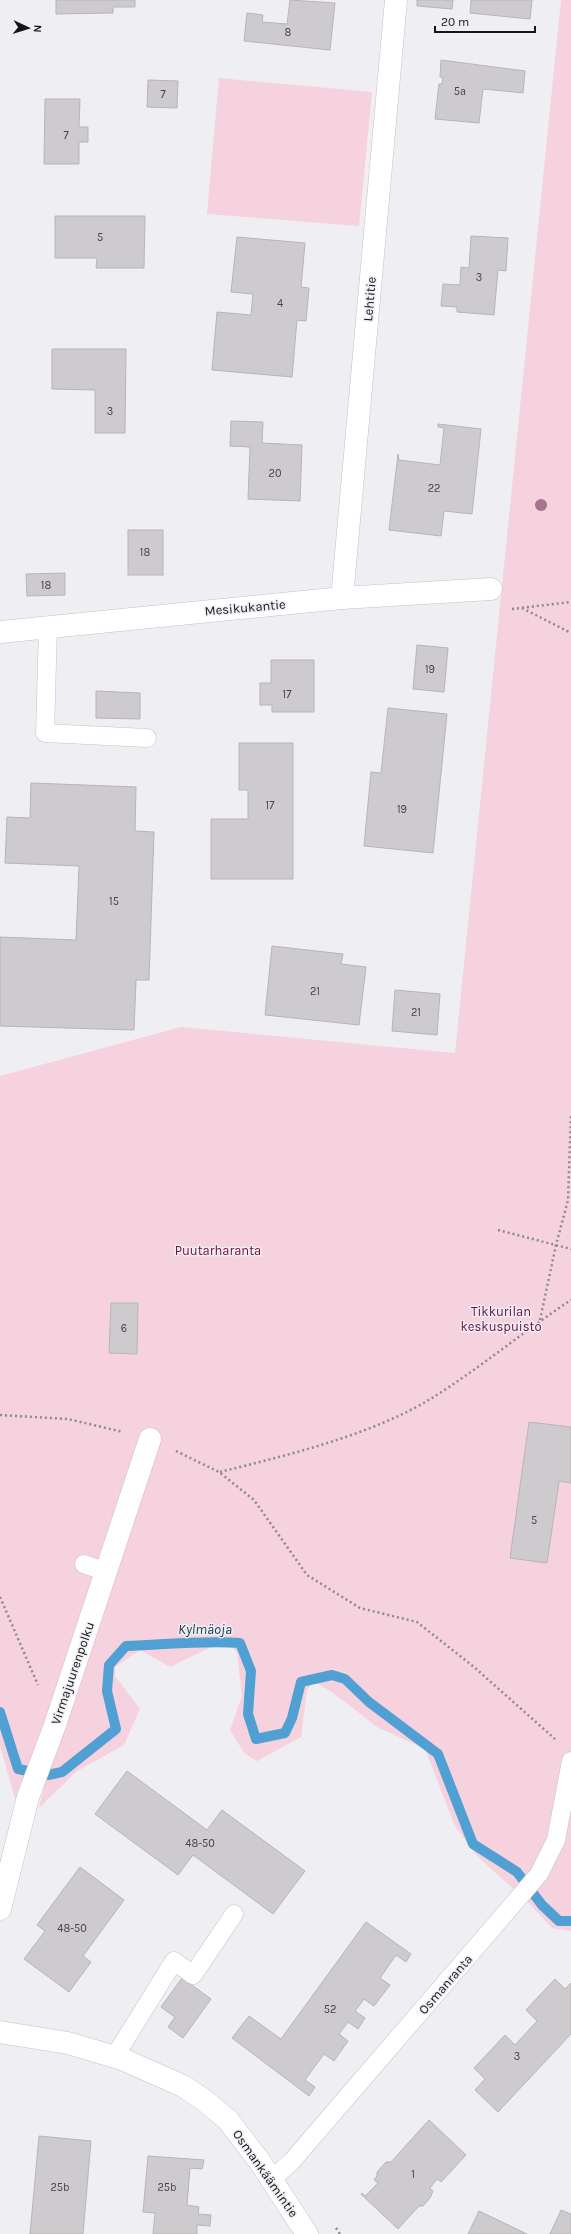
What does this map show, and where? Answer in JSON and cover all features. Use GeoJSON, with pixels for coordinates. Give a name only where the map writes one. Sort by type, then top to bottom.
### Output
{"type":"FeatureCollection","features":[{"type":"Feature","properties":{"kind":"street","name":"Lehtitie"},"geometry":{"type":"LineString","coordinates":[[342,598],[396,0]]}},
{"type":"Feature","properties":{"kind":"street","name":"Mesikukantie"},"geometry":{"type":"LineString","coordinates":[[0,632],[342,598],[491,589]]}},
{"type":"Feature","properties":{"kind":"street","name":"Virmajuurenpolku"},"geometry":{"type":"LineString","coordinates":[[0,1909],[28,1797],[55,1725],[150,1439]]}},
{"type":"Feature","properties":{"kind":"street","name":"Osmankäämintie"},"geometry":{"type":"LineString","coordinates":[[0,2032],[68,2043],[114,2056],[183,2086],[204,2100],[228,2120],[260,2162],[308,2234]]}},
{"type":"Feature","properties":{"kind":"lane"},"geometry":{"type":"LineString","coordinates":[[48,627],[45,733],[147,738]]}},
{"type":"Feature","properties":{"kind":"lane"},"geometry":{"type":"LineString","coordinates":[[84,1564],[106,1572]]}},
{"type":"Feature","properties":{"kind":"lane","name":"Osmanranta"},"geometry":{"type":"LineString","coordinates":[[271,2180],[292,2160],[539,1874],[556,1840],[571,1761]]}},
{"type":"Feature","properties":{"kind":"lane"},"geometry":{"type":"LineString","coordinates":[[114,2056],[174,1961],[193,1975],[234,1914]]}},
{"type":"Feature","properties":{"kind":"path"},"geometry":{"type":"LineString","coordinates":[[509,610],[571,602]]}},
{"type":"Feature","properties":{"kind":"path"},"geometry":{"type":"LineString","coordinates":[[522,608],[571,633]]}},
{"type":"Feature","properties":{"kind":"path"},"geometry":{"type":"LineString","coordinates":[[540,1320],[556,1245],[568,1200],[571,1114]]}},
{"type":"Feature","properties":{"kind":"path"},"geometry":{"type":"LineString","coordinates":[[498,1230],[571,1249]]}},
{"type":"Feature","properties":{"kind":"path"},"geometry":{"type":"LineString","coordinates":[[219,1472],[294,1453],[394,1418],[431,1398],[540,1320],[571,1300]]}},
{"type":"Feature","properties":{"kind":"path"},"geometry":{"type":"LineString","coordinates":[[0,1415],[68,1419],[150,1439],[219,1472],[254,1500],[307,1575],[360,1608],[417,1622],[474,1667],[560,1744]]}},
{"type":"Feature","properties":{"kind":"path"},"geometry":{"type":"LineString","coordinates":[[0,1597],[55,1725]]}},
{"type":"Feature","properties":{"kind":"green space","name":"Puutarharanta"},"geometry":{"type":"Polygon","coordinates":[[[561,0],[571,0],[571,1931],[552,1928],[529,1903],[478,1857],[455,1826],[425,1749],[377,1727],[336,1695],[317,1683],[312,1684],[307,1690],[301,1737],[257,1761],[245,1754],[230,1730],[242,1696],[237,1653],[231,1646],[211,1647],[170,1667],[140,1650],[115,1667],[115,1676],[140,1709],[124,1745],[77,1771],[39,1808],[49,1768],[27,1765],[17,1805],[0,1746],[0,1076],[181,1027],[455,1053],[561,0]]]}},
{"type":"Feature","properties":{"kind":"green space"},"geometry":{"type":"Polygon","coordinates":[[[219,78],[372,92],[359,226],[207,214],[219,78]]]}},
{"type":"Feature","properties":{"kind":"building"},"geometry":{"type":"Polygon","coordinates":[[[56,0],[135,0],[135,7],[113,7],[113,13],[56,14],[56,0]]]}},
{"type":"Feature","properties":{"kind":"building"},"geometry":{"type":"Polygon","coordinates":[[[290,0],[335,3],[330,50],[244,41],[247,13],[263,15],[262,22],[287,24],[290,0]]]}},
{"type":"Feature","properties":{"kind":"building"},"geometry":{"type":"Polygon","coordinates":[[[417,0],[453,0],[452,9],[417,6],[417,0]]]}},
{"type":"Feature","properties":{"kind":"building"},"geometry":{"type":"Polygon","coordinates":[[[471,0],[532,0],[530,19],[470,13],[471,0]]]}},
{"type":"Feature","properties":{"kind":"building"},"geometry":{"type":"Polygon","coordinates":[[[441,60],[525,71],[523,93],[483,89],[479,123],[435,119],[439,84],[442,84],[443,77],[440,77],[441,60]]]}},
{"type":"Feature","properties":{"kind":"building"},"geometry":{"type":"Polygon","coordinates":[[[148,80],[178,81],[177,108],[147,107],[148,80]]]}},
{"type":"Feature","properties":{"kind":"building"},"geometry":{"type":"Polygon","coordinates":[[[45,99],[80,99],[79,127],[88,127],[88,142],[79,142],[79,164],[44,164],[45,99]]]}},
{"type":"Feature","properties":{"kind":"building"},"geometry":{"type":"Polygon","coordinates":[[[55,216],[145,216],[144,268],[96,268],[97,258],[55,258],[55,216]]]}},
{"type":"Feature","properties":{"kind":"building"},"geometry":{"type":"Polygon","coordinates":[[[471,236],[508,238],[506,271],[498,270],[494,315],[457,312],[457,307],[441,306],[443,284],[460,285],[461,267],[469,268],[471,236]]]}},
{"type":"Feature","properties":{"kind":"building"},"geometry":{"type":"Polygon","coordinates":[[[237,237],[305,243],[301,287],[309,288],[306,321],[297,320],[292,377],[212,370],[217,312],[251,315],[253,294],[231,292],[237,237]]]}},
{"type":"Feature","properties":{"kind":"building"},"geometry":{"type":"Polygon","coordinates":[[[52,349],[126,349],[125,433],[95,433],[95,390],[52,389],[52,349]]]}},
{"type":"Feature","properties":{"kind":"building"},"geometry":{"type":"Polygon","coordinates":[[[231,421],[263,422],[262,443],[302,445],[300,501],[248,499],[250,447],[230,446],[231,421]]]}},
{"type":"Feature","properties":{"kind":"building"},"geometry":{"type":"Polygon","coordinates":[[[438,424],[481,429],[472,514],[444,511],[441,536],[389,530],[398,454],[399,460],[440,465],[444,428],[438,427],[438,424]]]}},
{"type":"Feature","properties":{"kind":"building"},"geometry":{"type":"Polygon","coordinates":[[[128,530],[163,530],[163,575],[128,575],[128,530]]]}},
{"type":"Feature","properties":{"kind":"building"},"geometry":{"type":"Polygon","coordinates":[[[65,573],[65,595],[27,596],[26,574],[65,573]]]}},
{"type":"Feature","properties":{"kind":"building"},"geometry":{"type":"Polygon","coordinates":[[[417,645],[448,648],[444,692],[413,689],[417,645]]]}},
{"type":"Feature","properties":{"kind":"building"},"geometry":{"type":"Polygon","coordinates":[[[271,660],[314,660],[314,712],[272,712],[272,705],[260,705],[260,683],[271,683],[271,660]]]}},
{"type":"Feature","properties":{"kind":"building"},"geometry":{"type":"Polygon","coordinates":[[[96,691],[140,693],[140,719],[96,718],[96,691]]]}},
{"type":"Feature","properties":{"kind":"building"},"geometry":{"type":"Polygon","coordinates":[[[388,708],[447,714],[433,853],[364,846],[371,772],[381,773],[388,708]]]}},
{"type":"Feature","properties":{"kind":"building"},"geometry":{"type":"Polygon","coordinates":[[[239,743],[293,743],[293,879],[211,879],[211,819],[248,819],[248,790],[239,790],[239,743]]]}},
{"type":"Feature","properties":{"kind":"building"},"geometry":{"type":"Polygon","coordinates":[[[31,783],[136,787],[135,831],[154,832],[149,980],[136,980],[134,1030],[0,1026],[0,937],[76,940],[79,866],[5,863],[7,817],[30,818],[31,783]]]}},
{"type":"Feature","properties":{"kind":"building"},"geometry":{"type":"Polygon","coordinates":[[[272,946],[343,954],[341,964],[366,967],[359,1025],[265,1015],[272,946]]]}},
{"type":"Feature","properties":{"kind":"building"},"geometry":{"type":"Polygon","coordinates":[[[395,990],[440,994],[437,1035],[392,1031],[395,990]]]}},
{"type":"Feature","properties":{"kind":"building"},"geometry":{"type":"Polygon","coordinates":[[[111,1303],[138,1303],[137,1354],[109,1353],[111,1303]]]}},
{"type":"Feature","properties":{"kind":"building"},"geometry":{"type":"Polygon","coordinates":[[[529,1422],[571,1427],[571,1483],[559,1481],[547,1563],[510,1558],[529,1422]]]}},
{"type":"Feature","properties":{"kind":"building"},"geometry":{"type":"Polygon","coordinates":[[[127,1771],[207,1830],[222,1810],[305,1871],[273,1914],[193,1855],[178,1875],[95,1814],[127,1771]]]}},
{"type":"Feature","properties":{"kind":"building"},"geometry":{"type":"Polygon","coordinates":[[[80,1867],[124,1900],[83,1956],[91,1962],[69,1992],[24,1959],[45,1931],[37,1925],[80,1867]]]}},
{"type":"Feature","properties":{"kind":"building"},"geometry":{"type":"Polygon","coordinates":[[[366,1922],[411,1954],[406,1962],[396,1955],[380,1978],[390,1985],[374,2006],[364,1999],[355,2011],[365,2018],[358,2029],[348,2022],[339,2034],[348,2041],[334,2061],[324,2054],[305,2080],[315,2087],[309,2096],[232,2038],[249,2016],[281,2039],[366,1922]]]}},
{"type":"Feature","properties":{"kind":"building"},"geometry":{"type":"Polygon","coordinates":[[[182,1978],[211,1999],[183,2038],[168,2027],[175,2017],[161,2007],[182,1978]]]}},
{"type":"Feature","properties":{"kind":"building"},"geometry":{"type":"Polygon","coordinates":[[[555,1979],[565,1989],[571,1983],[571,2034],[498,2112],[475,2090],[485,2079],[474,2068],[505,2035],[515,2045],[537,2021],[526,2010],[555,1979]]]}},
{"type":"Feature","properties":{"kind":"building"},"geometry":{"type":"Polygon","coordinates":[[[429,2120],[466,2155],[441,2182],[437,2179],[430,2188],[433,2191],[430,2198],[423,2206],[419,2206],[398,2229],[361,2194],[362,2193],[365,2196],[378,2183],[374,2180],[377,2176],[377,2172],[386,2162],[391,2162],[429,2120]]]}},
{"type":"Feature","properties":{"kind":"building"},"geometry":{"type":"Polygon","coordinates":[[[39,2136],[91,2141],[83,2234],[30,2234],[39,2136]]]}},
{"type":"Feature","properties":{"kind":"building"},"geometry":{"type":"Polygon","coordinates":[[[148,2156],[204,2160],[202,2169],[190,2168],[187,2205],[199,2207],[198,2214],[211,2215],[210,2226],[197,2225],[197,2234],[153,2234],[155,2213],[143,2212],[148,2156]]]}},
{"type":"Feature","properties":{"kind":"building"},"geometry":{"type":"Polygon","coordinates":[[[561,2210],[571,2214],[571,2234],[550,2234],[561,2210]]]}},
{"type":"Feature","properties":{"kind":"building"},"geometry":{"type":"Polygon","coordinates":[[[479,2211],[527,2234],[468,2234],[479,2211]]]}},
{"type":"Feature","properties":{"kind":"waterway","name":"Kylmäoja"},"geometry":{"type":"LineString","coordinates":[[0,1712],[18,1769],[48,1775],[62,1772],[116,1729],[107,1691],[109,1665],[126,1646],[197,1642],[240,1643],[251,1671],[248,1714],[256,1739],[285,1733],[292,1718],[301,1682],[332,1675],[345,1679],[369,1702],[438,1754],[473,1844],[517,1872],[542,1905],[559,1921],[571,1921]]}},
{"type":"Feature","properties":{"kind":"park label","name":"Tikkurilan keskuspuisto"},"geometry":{"type":"Point","coordinates":[501,1318]}}]}
